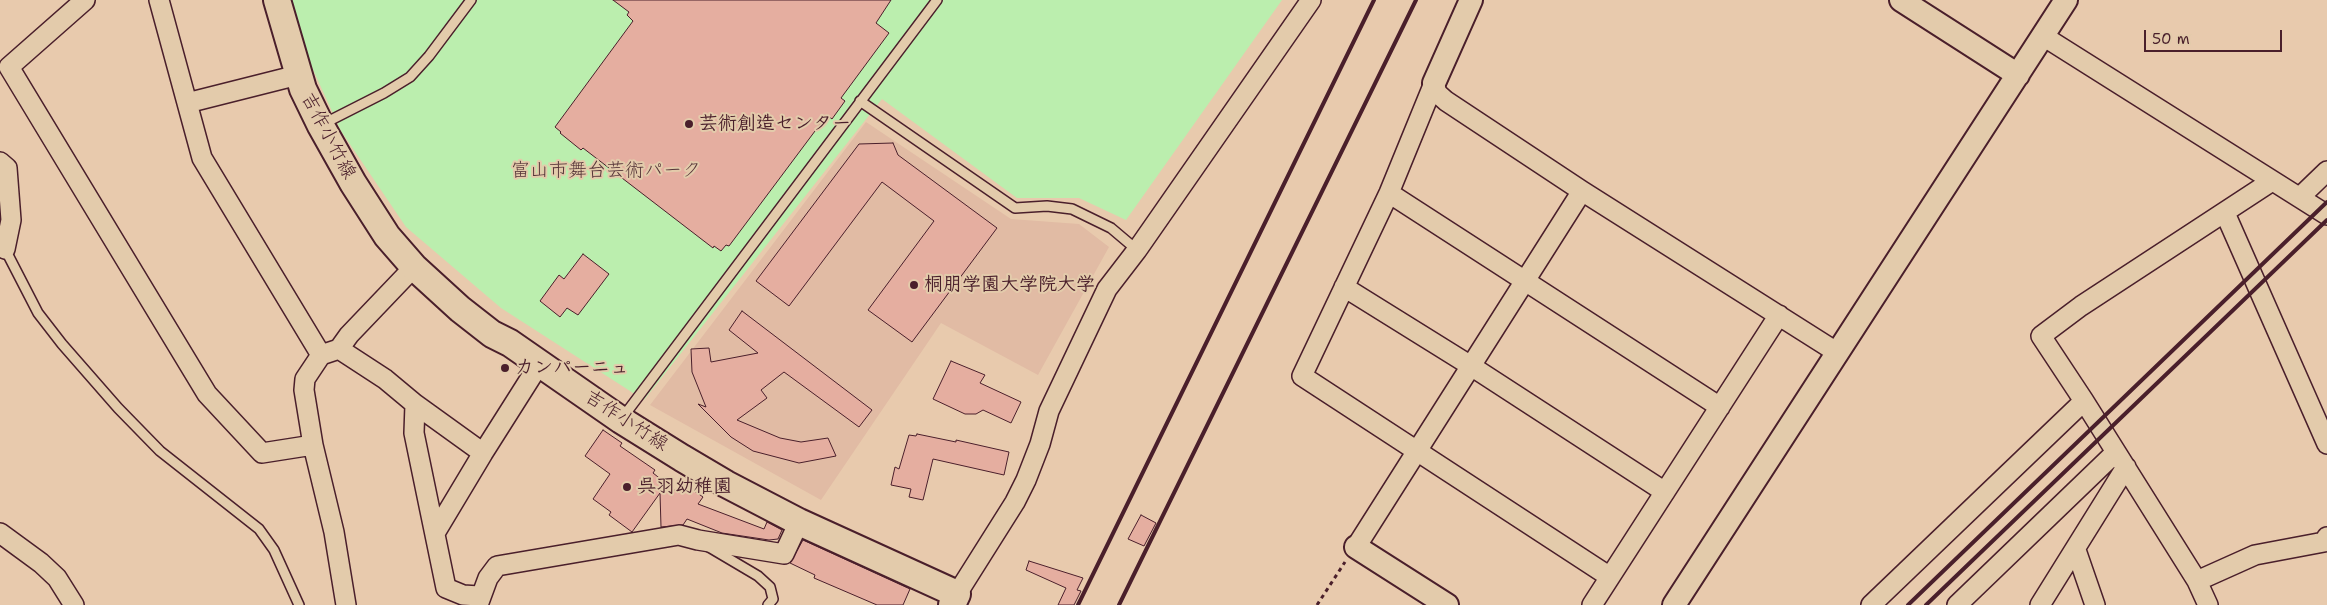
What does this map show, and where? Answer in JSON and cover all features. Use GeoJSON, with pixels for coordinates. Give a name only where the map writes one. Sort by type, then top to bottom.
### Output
{"type":"FeatureCollection","features":[{"type":"Feature","properties":{"kind":"main road","name":"吉作小竹線"},"geometry":{"type":"LineString","coordinates":[[276,0],[298,75],[320,126],[368,210],[414,267],[460,309],[492,334],[510,343],[621,420],[726,484],[954,599]]}},
{"type":"Feature","properties":{"kind":"street"},"geometry":{"type":"LineString","coordinates":[[85,0],[9,66],[207,394],[262,453],[313,444]]}},
{"type":"Feature","properties":{"kind":"street"},"geometry":{"type":"LineString","coordinates":[[159,0],[202,158],[321,355]]}},
{"type":"Feature","properties":{"kind":"street"},"geometry":{"type":"LineString","coordinates":[[954,599],[1015,502],[1026,480],[1040,444],[1049,411],[1106,289],[1137,250],[1311,0]]}},
{"type":"Feature","properties":{"kind":"street"},"geometry":{"type":"LineString","coordinates":[[1471,0],[1434,83],[1389,193],[1302,376],[1610,577]]}},
{"type":"Feature","properties":{"kind":"street"},"geometry":{"type":"LineString","coordinates":[[1901,0],[2018,75]]}},
{"type":"Feature","properties":{"kind":"street"},"geometry":{"type":"LineString","coordinates":[[1674,605],[2066,0]]}},
{"type":"Feature","properties":{"kind":"street"},"geometry":{"type":"LineString","coordinates":[[2043,36],[2327,214]]}},
{"type":"Feature","properties":{"kind":"street"},"geometry":{"type":"LineString","coordinates":[[187,103],[298,75]]}},
{"type":"Feature","properties":{"kind":"street"},"geometry":{"type":"LineString","coordinates":[[1434,83],[1436,93],[1446,101],[1582,191],[1838,353]]}},
{"type":"Feature","properties":{"kind":"street"},"geometry":{"type":"LineString","coordinates":[[0,162],[7,168],[11,220],[2,247]]}},
{"type":"Feature","properties":{"kind":"street"},"geometry":{"type":"LineString","coordinates":[[2300,197],[2327,172]]}},
{"type":"Feature","properties":{"kind":"street"},"geometry":{"type":"LineString","coordinates":[[2208,605],[2197,581],[2041,336],[2081,306],[2226,213],[2272,181]]}},
{"type":"Feature","properties":{"kind":"street"},"geometry":{"type":"LineString","coordinates":[[1446,605],[1356,547],[1582,191]]}},
{"type":"Feature","properties":{"kind":"street"},"geometry":{"type":"LineString","coordinates":[[1389,193],[1720,406]]}},
{"type":"Feature","properties":{"kind":"street"},"geometry":{"type":"LineString","coordinates":[[2226,213],[2327,444]]}},
{"type":"Feature","properties":{"kind":"street"},"geometry":{"type":"LineString","coordinates":[[346,605],[334,532],[313,444],[304,390],[305,380],[321,355],[339,349],[349,334],[414,267]]}},
{"type":"Feature","properties":{"kind":"street"},"geometry":{"type":"LineString","coordinates":[[1344,287],[1471,366],[1665,492]]}},
{"type":"Feature","properties":{"kind":"street"},"geometry":{"type":"LineString","coordinates":[[1592,605],[1779,315]]}},
{"type":"Feature","properties":{"kind":"street"},"geometry":{"type":"LineString","coordinates":[[339,349],[385,380],[483,453]]}},
{"type":"Feature","properties":{"kind":"street"},"geometry":{"type":"LineString","coordinates":[[436,533],[483,453],[540,363]]}},
{"type":"Feature","properties":{"kind":"street"},"geometry":{"type":"LineString","coordinates":[[1871,605],[2084,401]]}},
{"type":"Feature","properties":{"kind":"street"},"geometry":{"type":"LineString","coordinates":[[415,404],[414,433],[446,588],[478,601],[497,566],[679,535],[698,540],[784,554],[799,522]]}},
{"type":"Feature","properties":{"kind":"street"},"geometry":{"type":"LineString","coordinates":[[2040,605],[2076,550],[2121,460]]}},
{"type":"Feature","properties":{"kind":"street"},"geometry":{"type":"LineString","coordinates":[[1957,605],[2121,460]]}},
{"type":"Feature","properties":{"kind":"street"},"geometry":{"type":"LineString","coordinates":[[0,533],[52,573],[64,587],[74,605]]}},
{"type":"Feature","properties":{"kind":"street"},"geometry":{"type":"LineString","coordinates":[[2197,581],[2255,555],[2324,542],[2327,537]]}},
{"type":"Feature","properties":{"kind":"street"},"geometry":{"type":"LineString","coordinates":[[2076,550],[2095,605]]}},
{"type":"Feature","properties":{"kind":"lane"},"geometry":{"type":"LineString","coordinates":[[320,126],[384,93],[410,77],[429,56],[471,0]]}},
{"type":"Feature","properties":{"kind":"lane"},"geometry":{"type":"LineString","coordinates":[[621,420],[937,0]]}},
{"type":"Feature","properties":{"kind":"lane"},"geometry":{"type":"LineString","coordinates":[[860,101],[1015,208],[1047,206],[1072,209],[1111,228],[1137,250]]}},
{"type":"Feature","properties":{"kind":"lane"},"geometry":{"type":"LineString","coordinates":[[2,247],[38,313],[62,344],[118,408],[160,451],[259,529],[274,550],[299,605]]}},
{"type":"Feature","properties":{"kind":"lane"},"geometry":{"type":"LineString","coordinates":[[698,540],[758,576],[770,587],[773,599],[768,605]]}},
{"type":"Feature","properties":{"kind":"path"},"geometry":{"type":"LineString","coordinates":[[1317,605],[1356,547]]}},
{"type":"Feature","properties":{"kind":"shaded area","name":"桐朋学園大学院大学"},"geometry":{"type":"Polygon","coordinates":[[[866,122],[1011,219],[1079,224],[1109,247],[1038,375],[941,323],[821,500],[650,405],[866,122]]]}},
{"type":"Feature","properties":{"kind":"green space","name":"富山市舞台芸術パーク"},"geometry":{"type":"Polygon","coordinates":[[[291,0],[1282,0],[1126,220],[1079,198],[1017,198],[882,99],[644,400],[501,308],[406,227],[341,131],[304,50],[291,0]]]}},
{"type":"Feature","properties":{"kind":"building","name":"芸術創造センター"},"geometry":{"type":"Polygon","coordinates":[[[613,0],[891,0],[876,23],[889,33],[841,98],[845,101],[832,119],[827,115],[729,246],[726,245],[721,251],[714,246],[713,248],[583,148],[581,150],[555,127],[633,21],[627,15],[629,12],[613,0]]]}},
{"type":"Feature","properties":{"kind":"building"},"geometry":{"type":"Polygon","coordinates":[[[893,143],[898,155],[997,228],[912,342],[868,310],[934,221],[882,182],[789,306],[756,281],[859,144],[893,143]]]}},
{"type":"Feature","properties":{"kind":"building"},"geometry":{"type":"Polygon","coordinates":[[[583,254],[609,274],[578,315],[567,308],[560,317],[540,301],[559,275],[564,279],[583,254]]]}},
{"type":"Feature","properties":{"kind":"building"},"geometry":{"type":"Polygon","coordinates":[[[742,311],[872,410],[859,427],[784,372],[761,390],[767,398],[737,420],[780,438],[801,442],[828,438],[836,456],[799,463],[753,451],[731,437],[698,404],[706,407],[692,372],[691,349],[709,348],[711,362],[758,353],[729,330],[742,311]]]}},
{"type":"Feature","properties":{"kind":"building"},"geometry":{"type":"Polygon","coordinates":[[[951,361],[985,375],[980,383],[1021,402],[1011,423],[983,410],[976,414],[965,414],[933,399],[951,361]]]}},
{"type":"Feature","properties":{"kind":"building"},"geometry":{"type":"Polygon","coordinates":[[[603,430],[622,443],[620,446],[655,470],[653,473],[677,492],[683,483],[703,497],[698,504],[764,529],[767,522],[782,530],[778,539],[769,540],[722,533],[687,519],[683,525],[661,527],[660,493],[632,532],[609,515],[611,512],[593,499],[610,474],[585,456],[603,430]]]}},
{"type":"Feature","properties":{"kind":"building"},"geometry":{"type":"Polygon","coordinates":[[[917,434],[956,442],[956,440],[1009,452],[1004,475],[933,459],[923,500],[909,497],[911,489],[891,485],[895,467],[899,469],[909,435],[916,436],[917,434]]]}},
{"type":"Feature","properties":{"kind":"building"},"geometry":{"type":"Polygon","coordinates":[[[1141,515],[1156,523],[1144,546],[1128,539],[1141,515]]]}},
{"type":"Feature","properties":{"kind":"building"},"geometry":{"type":"Polygon","coordinates":[[[803,540],[910,589],[903,605],[877,605],[814,578],[815,575],[790,563],[803,540]]]}},
{"type":"Feature","properties":{"kind":"building"},"geometry":{"type":"Polygon","coordinates":[[[1029,561],[1083,578],[1077,590],[1081,591],[1074,605],[1058,605],[1066,588],[1026,570],[1029,561]]]}},
{"type":"Feature","properties":{"kind":"railway"},"geometry":{"type":"LineString","coordinates":[[1078,605],[1374,0]]}},
{"type":"Feature","properties":{"kind":"railway"},"geometry":{"type":"LineString","coordinates":[[1119,605],[1416,0]]}},
{"type":"Feature","properties":{"kind":"railway"},"geometry":{"type":"LineString","coordinates":[[1908,605],[2327,202]]}},
{"type":"Feature","properties":{"kind":"railway"},"geometry":{"type":"LineString","coordinates":[[1926,605],[2327,220]]}},
{"type":"Feature","properties":{"kind":"place","name":"芸術創造センター"},"geometry":{"type":"Point","coordinates":[689,124]}},
{"type":"Feature","properties":{"kind":"place","name":"桐朋学園大学院大学"},"geometry":{"type":"Point","coordinates":[914,285]}},
{"type":"Feature","properties":{"kind":"place","name":"カンパーニュ"},"geometry":{"type":"Point","coordinates":[505,368]}},
{"type":"Feature","properties":{"kind":"place","name":"呉羽幼稚園"},"geometry":{"type":"Point","coordinates":[627,487]}}]}
